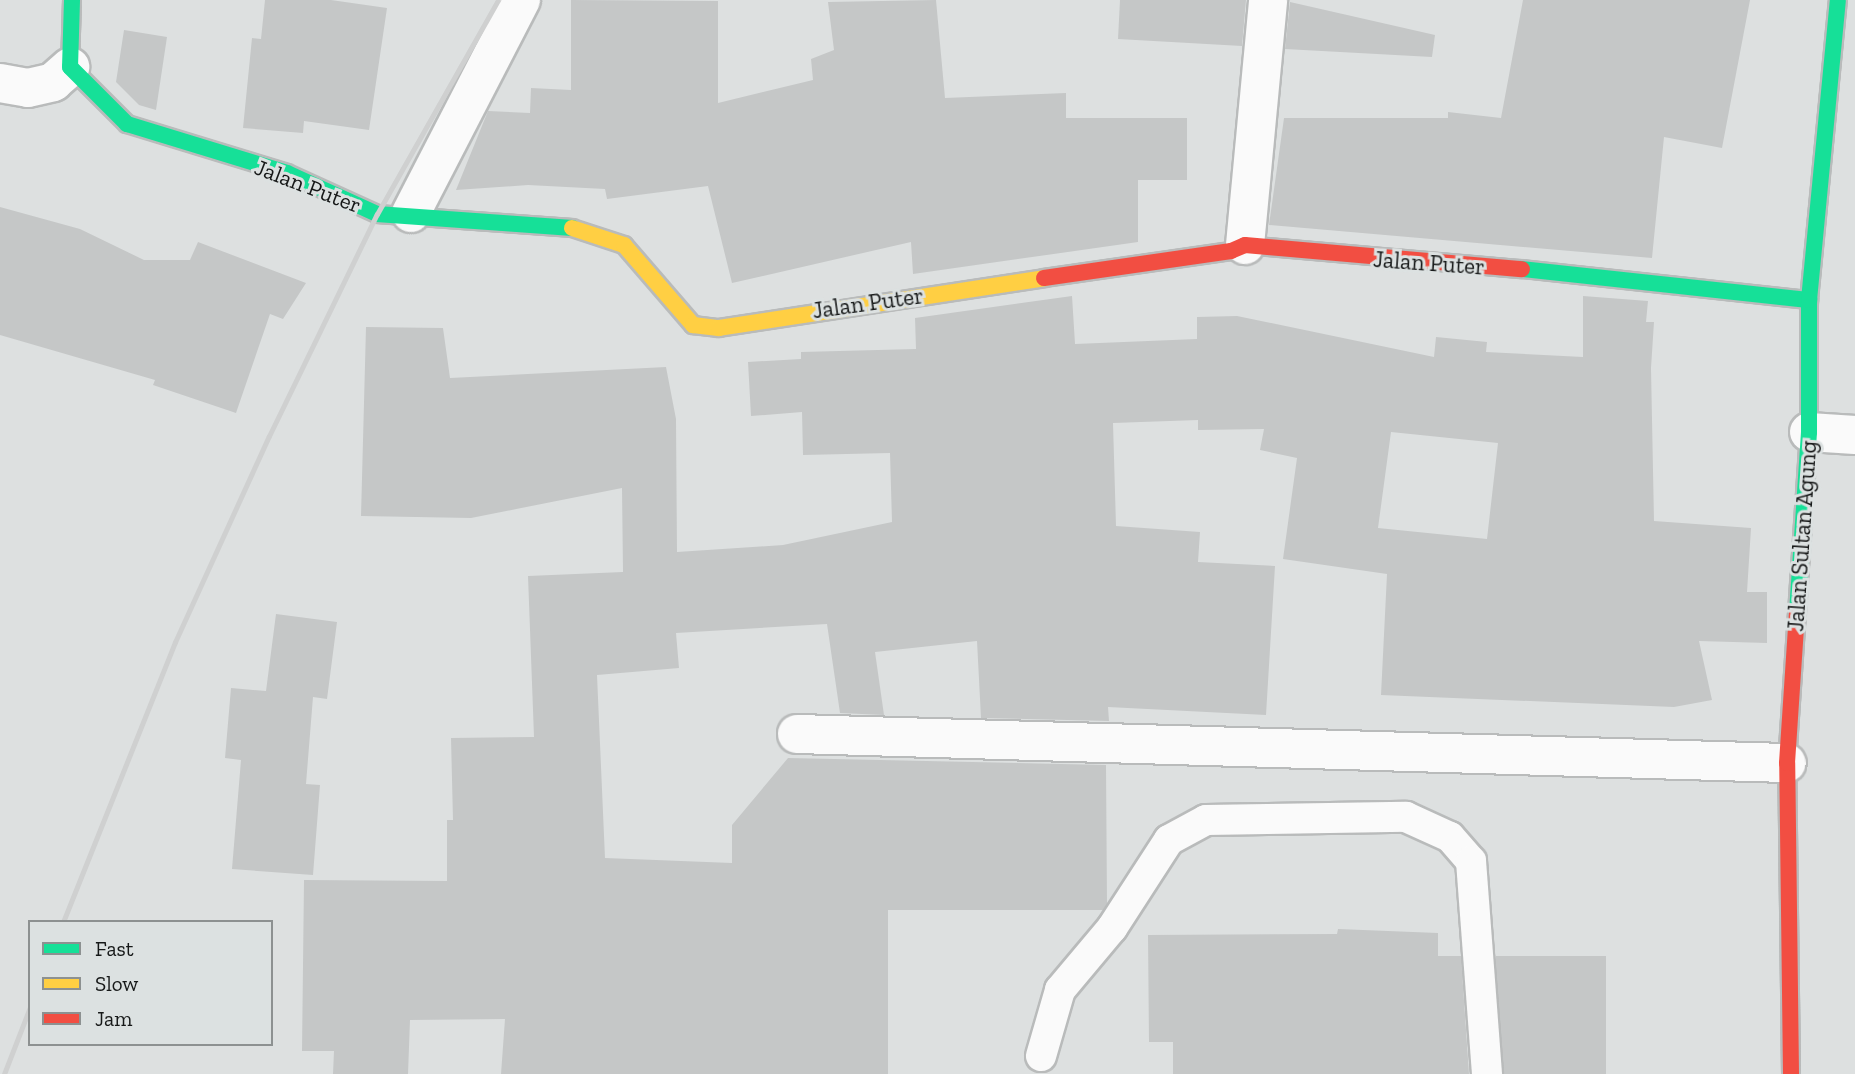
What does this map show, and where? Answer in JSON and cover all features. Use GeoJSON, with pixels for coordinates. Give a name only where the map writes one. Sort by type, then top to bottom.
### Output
{"type":"FeatureCollection","features":[{"type":"Feature","properties":{"kind":"main road"},"geometry":{"type":"LineString","coordinates":[[70,67],[72,0]]}},
{"type":"Feature","properties":{"kind":"main road","name":"Jalan Sultan Agung"},"geometry":{"type":"LineString","coordinates":[[1791,1074],[1787,763],[1809,432],[1809,300],[1839,0]]}},
{"type":"Feature","properties":{"kind":"main road","name":"Jalan Puter"},"geometry":{"type":"LineString","coordinates":[[70,67],[127,124],[287,173],[377,214],[411,213],[582,229],[624,245],[693,325],[719,328],[755,319],[1231,251],[1245,245],[1644,279],[1809,300]]}},
{"type":"Feature","properties":{"kind":"street"},"geometry":{"type":"LineString","coordinates":[[411,213],[521,0]]}},
{"type":"Feature","properties":{"kind":"street"},"geometry":{"type":"LineString","coordinates":[[1245,245],[1268,0]]}},
{"type":"Feature","properties":{"kind":"street"},"geometry":{"type":"LineString","coordinates":[[0,83],[27,88],[53,82],[70,67]]}},
{"type":"Feature","properties":{"kind":"street"},"geometry":{"type":"LineString","coordinates":[[1809,432],[1855,435]]}},
{"type":"Feature","properties":{"kind":"street"},"geometry":{"type":"LineString","coordinates":[[797,734],[1787,763]]}},
{"type":"Feature","properties":{"kind":"lane"},"geometry":{"type":"LineString","coordinates":[[1041,1056],[1060,990],[1112,928],[1169,840],[1206,820],[1406,817],[1450,837],[1471,861],[1488,1074]]}},
{"type":"Feature","properties":{"kind":"building"},"geometry":{"type":"Polygon","coordinates":[[[265,0],[331,0],[387,8],[369,130],[304,121],[303,133],[243,128],[252,38],[261,39],[265,0]]]}},
{"type":"Feature","properties":{"kind":"building"},"geometry":{"type":"Polygon","coordinates":[[[571,0],[718,1],[718,103],[813,80],[811,59],[834,50],[828,2],[936,0],[945,98],[1066,93],[1066,118],[1187,118],[1187,180],[1138,180],[1138,242],[913,274],[911,242],[732,283],[708,186],[607,199],[605,189],[528,185],[456,190],[488,111],[530,113],[531,88],[571,90],[571,0]]]}},
{"type":"Feature","properties":{"kind":"building"},"geometry":{"type":"Polygon","coordinates":[[[1120,0],[1246,0],[1242,46],[1118,39],[1120,0]]]}},
{"type":"Feature","properties":{"kind":"building"},"geometry":{"type":"Polygon","coordinates":[[[1523,0],[1750,0],[1722,148],[1664,137],[1652,258],[1269,225],[1284,118],[1448,118],[1448,112],[1501,118],[1523,0]]]}},
{"type":"Feature","properties":{"kind":"building"},"geometry":{"type":"Polygon","coordinates":[[[1290,2],[1435,35],[1432,57],[1285,49],[1290,2]]]}},
{"type":"Feature","properties":{"kind":"building"},"geometry":{"type":"Polygon","coordinates":[[[124,30],[167,37],[156,110],[139,105],[116,82],[124,30]]]}},
{"type":"Feature","properties":{"kind":"building"},"geometry":{"type":"Polygon","coordinates":[[[0,207],[80,229],[144,260],[190,260],[198,242],[306,283],[283,319],[270,314],[236,413],[153,385],[155,380],[0,335],[0,207]]]}},
{"type":"Feature","properties":{"kind":"building"},"geometry":{"type":"Polygon","coordinates":[[[1072,296],[1075,344],[1197,339],[1197,317],[1237,316],[1434,357],[1436,337],[1487,342],[1486,352],[1583,357],[1583,296],[1648,301],[1646,322],[1654,322],[1651,368],[1654,521],[1751,528],[1747,592],[1767,592],[1767,643],[1699,641],[1712,700],[1674,707],[1381,695],[1387,574],[1283,559],[1297,458],[1260,450],[1264,429],[1198,430],[1198,420],[1113,423],[1116,526],[1200,532],[1198,562],[1275,566],[1266,715],[1108,707],[1109,721],[981,718],[977,641],[875,652],[884,715],[840,713],[827,624],[676,633],[679,668],[597,675],[605,858],[732,863],[732,825],[788,758],[1106,765],[1107,904],[1103,910],[888,910],[888,1074],[501,1074],[505,1019],[410,1020],[408,1074],[333,1074],[334,1051],[302,1051],[304,880],[447,881],[447,820],[453,820],[451,738],[534,737],[528,576],[623,572],[622,488],[471,518],[361,516],[366,327],[443,328],[450,378],[666,367],[676,419],[677,552],[783,545],[892,522],[890,453],[803,455],[802,412],[751,416],[748,362],[801,359],[801,352],[916,349],[915,318],[1072,296]],[[1391,432],[1378,528],[1487,539],[1498,443],[1391,432]]]}},
{"type":"Feature","properties":{"kind":"building"},"geometry":{"type":"Polygon","coordinates":[[[276,614],[337,622],[327,699],[313,697],[306,784],[320,785],[313,875],[232,869],[241,760],[225,758],[231,688],[266,691],[276,614]]]}},
{"type":"Feature","properties":{"kind":"building"},"geometry":{"type":"Polygon","coordinates":[[[1338,929],[1438,933],[1438,956],[1461,956],[1469,1074],[1173,1074],[1173,1042],[1149,1042],[1148,935],[1337,934],[1338,929]]]}},
{"type":"Feature","properties":{"kind":"building"},"geometry":{"type":"Polygon","coordinates":[[[1496,956],[1606,956],[1606,1074],[1496,1074],[1496,956]]]}},
{"type":"Feature","properties":{"kind":"railway"},"geometry":{"type":"LineString","coordinates":[[64,920],[175,642],[269,436],[377,214],[498,0]]}},
{"type":"Feature","properties":{"kind":"railway"},"geometry":{"type":"LineString","coordinates":[[4,1074],[28,1012]]}},
{"type":"Feature","properties":{"kind":"traffic: fast"},"geometry":{"type":"LineString","coordinates":[[72,0],[70,67],[127,124],[287,173],[377,214],[572,228]]}},
{"type":"Feature","properties":{"kind":"traffic: fast"},"geometry":{"type":"LineString","coordinates":[[1797,613],[1809,432],[1809,300],[1838,0]]}},
{"type":"Feature","properties":{"kind":"traffic: fast"},"geometry":{"type":"LineString","coordinates":[[1522,269],[1809,300]]}},
{"type":"Feature","properties":{"kind":"traffic: slow"},"geometry":{"type":"LineString","coordinates":[[572,228],[624,245],[693,325],[719,328],[1044,278]]}},
{"type":"Feature","properties":{"kind":"traffic: jam"},"geometry":{"type":"LineString","coordinates":[[1044,278],[1231,251],[1245,245],[1522,269]]}},
{"type":"Feature","properties":{"kind":"traffic: jam"},"geometry":{"type":"LineString","coordinates":[[1791,1074],[1787,763],[1797,613]]}}]}
